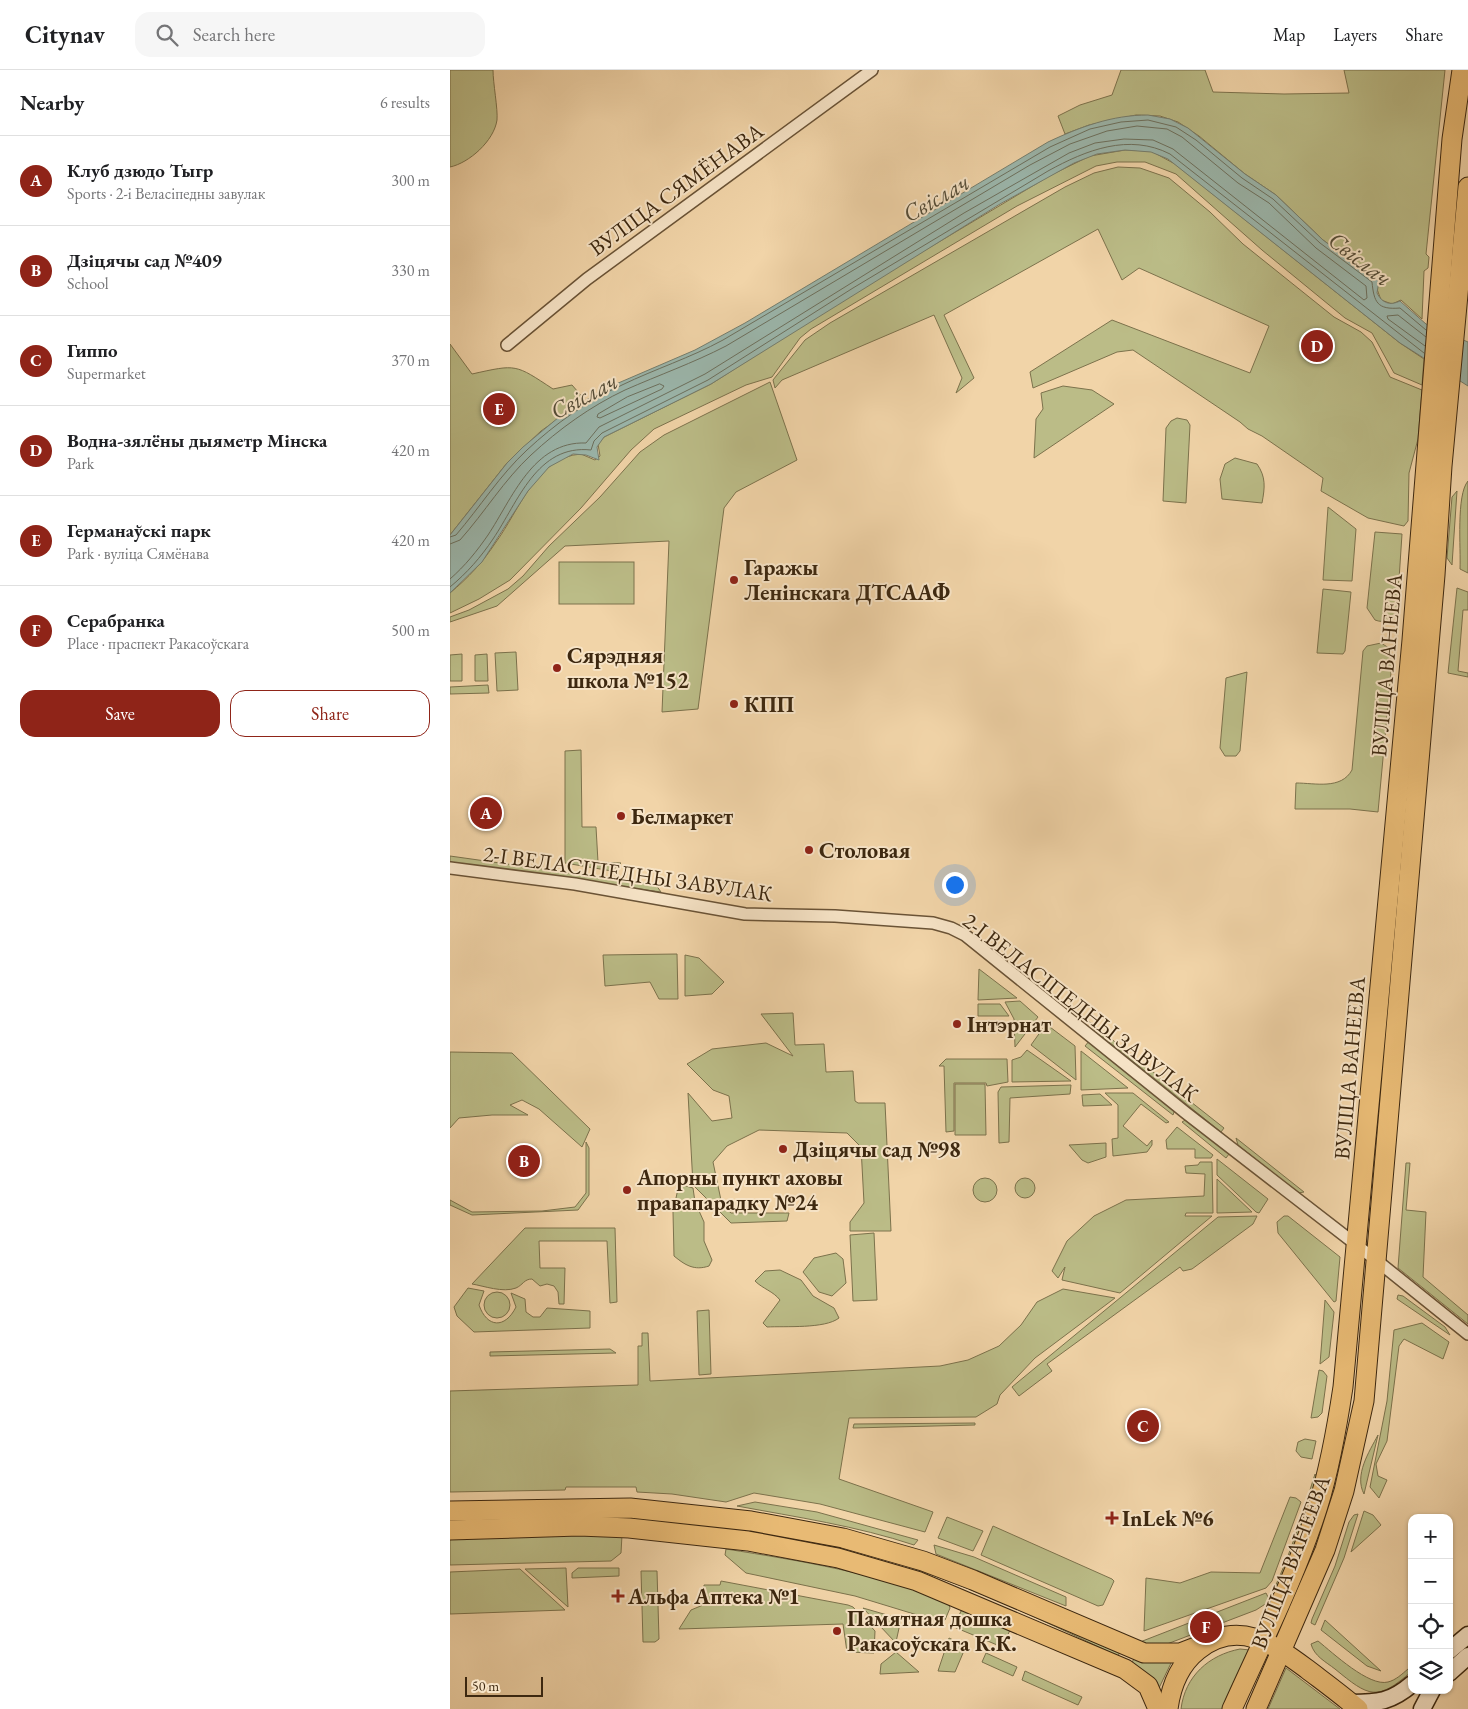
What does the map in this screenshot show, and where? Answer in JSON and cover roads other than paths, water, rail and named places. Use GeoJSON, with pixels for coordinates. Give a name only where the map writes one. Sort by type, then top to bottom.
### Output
{"type":"FeatureCollection","features":[{"type":"Feature","properties":{"kind":"main road"},"geometry":{"type":"LineString","coordinates":[[1448,300],[1452,139],[1462,70]]}},
{"type":"Feature","properties":{"kind":"main road"},"geometry":{"type":"LineString","coordinates":[[1448,300],[1468,187]]}},
{"type":"Feature","properties":{"kind":"main road","name":"ВУЛІЦА ВАНЕЕВА"},"geometry":{"type":"LineString","coordinates":[[1256,1709],[1283,1652],[1325,1550],[1344,1491],[1364,1400],[1389,1115],[1420,641],[1448,300]]}},
{"type":"Feature","properties":{"kind":"main road","name":"ВУЛІЦА ВАНЕЕВА"},"geometry":{"type":"LineString","coordinates":[[1232,1709],[1305,1541],[1328,1467],[1343,1387],[1368,1112],[1420,641]]}},
{"type":"Feature","properties":{"kind":"main road"},"geometry":{"type":"LineString","coordinates":[[450,1511],[630,1508],[751,1521],[842,1538],[923,1561],[973,1580],[1144,1653],[1180,1653],[1235,1634],[1263,1640],[1283,1652],[1355,1706],[1383,1701],[1402,1693],[1408,1688]]}},
{"type":"Feature","properties":{"kind":"main road"},"geometry":{"type":"LineString","coordinates":[[450,1530],[579,1526],[629,1528],[748,1542],[838,1558],[917,1581],[1125,1669],[1148,1686],[1158,1709]]}},
{"type":"Feature","properties":{"kind":"main road"},"geometry":{"type":"LineString","coordinates":[[1451,1649],[1468,1635]]}},
{"type":"Feature","properties":{"kind":"main road"},"geometry":{"type":"LineString","coordinates":[[1168,1709],[1175,1680],[1183,1666],[1206,1643]]}},
{"type":"Feature","properties":{"kind":"main road"},"geometry":{"type":"LineString","coordinates":[[1453,1669],[1468,1656]]}},
{"type":"Feature","properties":{"kind":"main road"},"geometry":{"type":"LineString","coordinates":[[1422,1709],[1430,1694]]}},
{"type":"Feature","properties":{"kind":"street","name":"ВУЛІЦА СЯМЁНАВА"},"geometry":{"type":"LineString","coordinates":[[507,345],[587,280],[872,70]]}},
{"type":"Feature","properties":{"kind":"street","name":"2-І ВЕЛАСІПЕДНЫ ЗАВУЛАК"},"geometry":{"type":"LineString","coordinates":[[450,868],[575,884],[737,913],[836,916],[933,923],[950,928],[964,936],[1468,1334]]}},
{"type":"Feature","properties":{"kind":"street"},"geometry":{"type":"LineString","coordinates":[[1368,1112],[1389,1115]]}},
{"type":"Feature","properties":{"kind":"water"},"geometry":{"type":"Polygon","coordinates":[[[1148,115],[1170,119],[1188,128],[1245,174],[1276,195],[1323,240],[1379,281],[1377,293],[1384,301],[1393,303],[1400,301],[1426,324],[1468,342],[1468,386],[1400,343],[1168,159],[1151,152],[1125,150],[1097,154],[1074,163],[1000,204],[711,384],[604,437],[597,447],[599,460],[586,455],[573,454],[549,467],[528,491],[482,562],[450,593],[450,535],[507,463],[559,417],[602,390],[695,350],[745,323],[1048,142],[1096,123],[1122,117],[1148,115]]]}},
{"type":"Feature","properties":{"kind":"place","name":"Водна-зялёны дыяметр Мінска"},"geometry":{"type":"Point","coordinates":[1317,346]}},
{"type":"Feature","properties":{"kind":"place","name":"Германаўскі парк"},"geometry":{"type":"Point","coordinates":[499,409]}},
{"type":"Feature","properties":{"kind":"place","name":"Гаражы Ленінскага ДТСААФ"},"geometry":{"type":"Point","coordinates":[734,580]}},
{"type":"Feature","properties":{"kind":"place","name":"Сярэдняя школа №152"},"geometry":{"type":"Point","coordinates":[557,668]}},
{"type":"Feature","properties":{"kind":"place","name":"КПП"},"geometry":{"type":"Point","coordinates":[734,704]}},
{"type":"Feature","properties":{"kind":"place","name":"Клуб дзюдо Тыгр"},"geometry":{"type":"Point","coordinates":[486,813]}},
{"type":"Feature","properties":{"kind":"place","name":"Белмаркет"},"geometry":{"type":"Point","coordinates":[621,816]}},
{"type":"Feature","properties":{"kind":"place","name":"Столовая"},"geometry":{"type":"Point","coordinates":[809,850]}},
{"type":"Feature","properties":{"kind":"place","name":"Інтэрнат"},"geometry":{"type":"Point","coordinates":[957,1024]}},
{"type":"Feature","properties":{"kind":"place","name":"Дзіцячы сад №98"},"geometry":{"type":"Point","coordinates":[783,1149]}},
{"type":"Feature","properties":{"kind":"place","name":"Дзіцячы сад №409"},"geometry":{"type":"Point","coordinates":[524,1161]}},
{"type":"Feature","properties":{"kind":"place","name":"Апорны пункт аховы правапарадку №24"},"geometry":{"type":"Point","coordinates":[627,1190]}},
{"type":"Feature","properties":{"kind":"place","name":"Гиппо"},"geometry":{"type":"Point","coordinates":[1143,1426]}},
{"type":"Feature","properties":{"kind":"place","name":"InLek №6"},"geometry":{"type":"Point","coordinates":[1112,1518]}},
{"type":"Feature","properties":{"kind":"place","name":"Альфа Аптека №1"},"geometry":{"type":"Point","coordinates":[618,1596]}},
{"type":"Feature","properties":{"kind":"place","name":"Серабранка"},"geometry":{"type":"Point","coordinates":[1206,1627]}},
{"type":"Feature","properties":{"kind":"place","name":"Памятная дошка Ракасоўскага К.К."},"geometry":{"type":"Point","coordinates":[837,1631]}},
{"type":"Feature","properties":{"kind":"water label","name":"Свіслач"},"geometry":{"type":"Point","coordinates":[936,198]}},
{"type":"Feature","properties":{"kind":"water label","name":"Свіслач"},"geometry":{"type":"Point","coordinates":[1360,259]}},
{"type":"Feature","properties":{"kind":"water label","name":"Свіслач"},"geometry":{"type":"Point","coordinates":[584,396]}}]}
